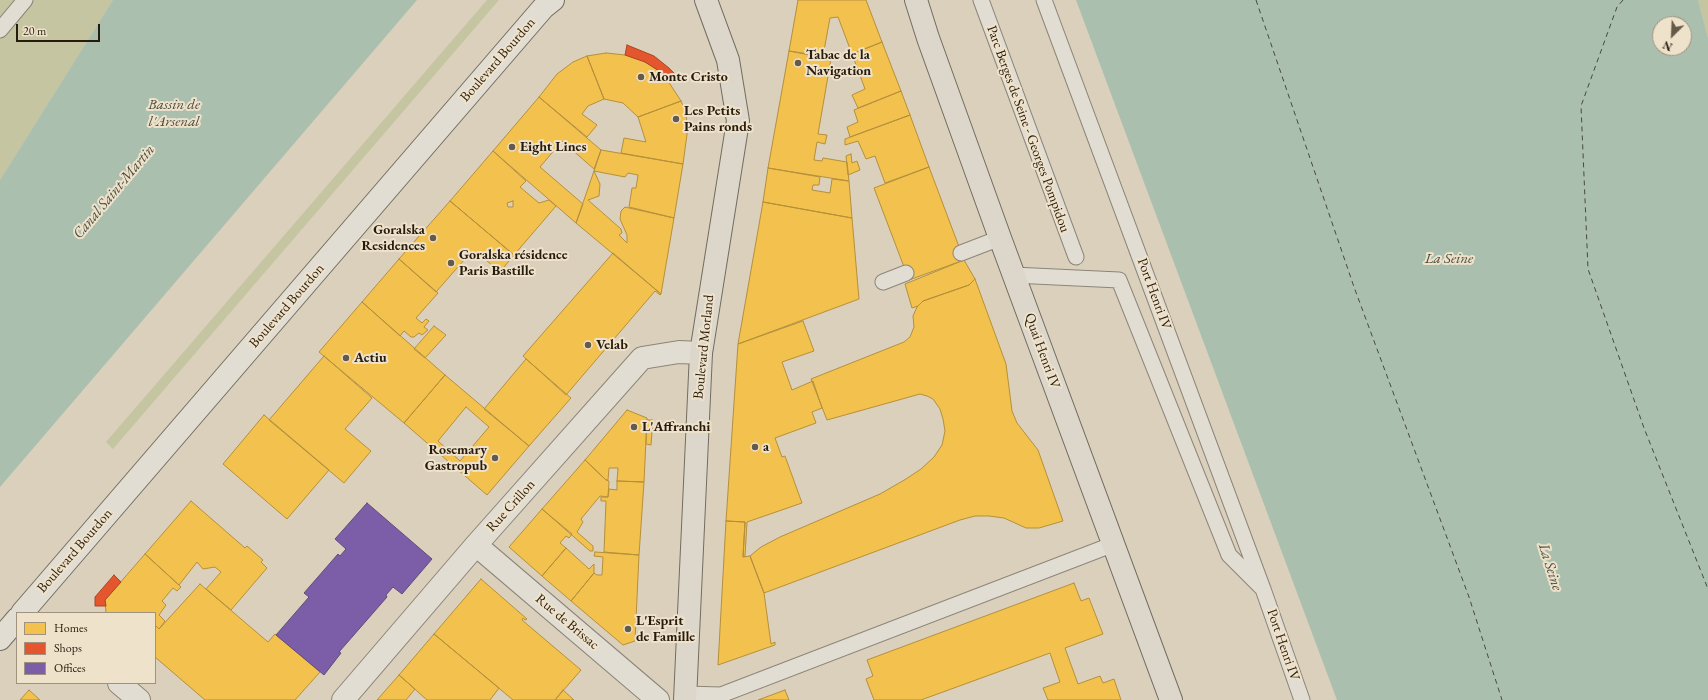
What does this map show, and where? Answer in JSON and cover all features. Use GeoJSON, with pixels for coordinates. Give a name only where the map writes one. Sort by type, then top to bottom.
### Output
{"type":"FeatureCollection","features":[{"type":"Feature","properties":{"kind":"main road","name":"Boulevard Bourdon"},"geometry":{"type":"LineString","coordinates":[[27,612],[543,8],[553,0]]}},
{"type":"Feature","properties":{"kind":"main road","name":"Boulevard Morland"},"geometry":{"type":"LineString","coordinates":[[685,697],[701,353],[738,121],[728,60],[706,0]]}},
{"type":"Feature","properties":{"kind":"main road","name":"Quai Henri IV"},"geometry":{"type":"LineString","coordinates":[[916,0],[928,38],[1013,275],[1171,700]]}},
{"type":"Feature","properties":{"kind":"main road","name":"Rue Crillon"},"geometry":{"type":"LineString","coordinates":[[343,700],[476,545],[642,358],[679,352],[701,353]]}},
{"type":"Feature","properties":{"kind":"main road","name":"Rue de Brissac"},"geometry":{"type":"LineString","coordinates":[[476,545],[658,700]]}},
{"type":"Feature","properties":{"kind":"main road","name":"Boulevard Bourdon"},"geometry":{"type":"LineString","coordinates":[[0,639],[16,623]]}},
{"type":"Feature","properties":{"kind":"main road"},"geometry":{"type":"LineString","coordinates":[[120,684],[139,700]]}},
{"type":"Feature","properties":{"kind":"lane"},"geometry":{"type":"LineString","coordinates":[[0,30],[25,0]]}},
{"type":"Feature","properties":{"kind":"lane","name":"Parc Berges de Seine - Georges Pompidou"},"geometry":{"type":"LineString","coordinates":[[981,0],[1076,257]]}},
{"type":"Feature","properties":{"kind":"lane","name":"Port Henri IV"},"geometry":{"type":"LineString","coordinates":[[1044,0],[1263,589],[1302,700]]}},
{"type":"Feature","properties":{"kind":"lane"},"geometry":{"type":"LineString","coordinates":[[961,253],[1000,238]]}},
{"type":"Feature","properties":{"kind":"lane"},"geometry":{"type":"LineString","coordinates":[[883,282],[906,273]]}},
{"type":"Feature","properties":{"kind":"lane","name":"Port Henri IV"},"geometry":{"type":"LineString","coordinates":[[1013,275],[1119,280],[1228,555],[1263,589]]}},
{"type":"Feature","properties":{"kind":"lane"},"geometry":{"type":"LineString","coordinates":[[685,697],[721,695],[1114,544]]}},
{"type":"Feature","properties":{"kind":"shaded area"},"geometry":{"type":"Polygon","coordinates":[[[0,0],[113,0],[0,180],[0,0]]]}},
{"type":"Feature","properties":{"kind":"shaded area"},"geometry":{"type":"Polygon","coordinates":[[[487,0],[499,0],[113,449],[106,442],[487,0]]]}},
{"type":"Feature","properties":{"kind":"shaded area"},"geometry":{"type":"Polygon","coordinates":[[[1698,0],[1708,0],[1708,38],[1698,0]]]}},
{"type":"Feature","properties":{"kind":"water","name":"Bassin de l'Arsenal"},"geometry":{"type":"Polygon","coordinates":[[[113,0],[417,0],[0,487],[0,180],[113,0]]]}},
{"type":"Feature","properties":{"kind":"water","name":"La Seine"},"geometry":{"type":"Polygon","coordinates":[[[1076,0],[1698,0],[1708,38],[1708,700],[1337,700],[1076,0]]]}},
{"type":"Feature","properties":{"kind":"building: Homes"},"geometry":{"type":"Polygon","coordinates":[[[798,0],[866,0],[882,42],[852,54],[838,17],[830,18],[823,56],[789,51],[798,0]]]}},
{"type":"Feature","properties":{"kind":"building: Homes"},"geometry":{"type":"Polygon","coordinates":[[[882,42],[901,91],[858,108],[852,95],[865,89],[852,54],[882,42]]]}},
{"type":"Feature","properties":{"kind":"building: Homes"},"geometry":{"type":"Polygon","coordinates":[[[789,51],[831,59],[818,134],[827,135],[825,144],[817,142],[814,160],[822,161],[823,158],[847,162],[849,181],[768,168],[789,51]]]}},
{"type":"Feature","properties":{"kind":"building: Homes"},"geometry":{"type":"Polygon","coordinates":[[[606,53],[625,55],[641,60],[654,67],[668,81],[681,101],[638,117],[623,103],[604,99],[587,56],[606,53]]]}},
{"type":"Feature","properties":{"kind":"building: Homes"},"geometry":{"type":"Polygon","coordinates":[[[587,56],[604,99],[588,106],[582,114],[597,125],[587,137],[539,97],[557,74],[573,62],[587,56]]]}},
{"type":"Feature","properties":{"kind":"building: Homes"},"geometry":{"type":"Polygon","coordinates":[[[901,91],[910,115],[850,137],[847,127],[858,122],[854,110],[901,91]]]}},
{"type":"Feature","properties":{"kind":"building: Homes"},"geometry":{"type":"Polygon","coordinates":[[[539,97],[601,150],[594,169],[562,141],[540,167],[583,204],[576,223],[493,151],[539,97]]]}},
{"type":"Feature","properties":{"kind":"building: Homes"},"geometry":{"type":"Polygon","coordinates":[[[681,101],[685,110],[688,127],[683,164],[621,153],[624,138],[646,142],[638,117],[681,101]]]}},
{"type":"Feature","properties":{"kind":"building: Homes"},"geometry":{"type":"Polygon","coordinates":[[[910,115],[929,167],[885,183],[875,156],[866,159],[858,141],[845,145],[845,139],[910,115]]]}},
{"type":"Feature","properties":{"kind":"building: Homes"},"geometry":{"type":"Polygon","coordinates":[[[601,150],[683,164],[674,218],[629,207],[632,188],[636,188],[638,175],[628,173],[625,177],[594,171],[601,150]]]}},
{"type":"Feature","properties":{"kind":"building: Homes"},"geometry":{"type":"Polygon","coordinates":[[[493,151],[526,181],[520,187],[539,203],[549,200],[556,206],[514,255],[450,201],[493,151]],[[513,201],[507,203],[508,207],[513,207],[513,201]]]}},
{"type":"Feature","properties":{"kind":"building: Homes"},"geometry":{"type":"Polygon","coordinates":[[[851,154],[852,163],[857,161],[860,170],[848,175],[846,156],[851,154]]]}},
{"type":"Feature","properties":{"kind":"building: Homes"},"geometry":{"type":"Polygon","coordinates":[[[929,167],[964,260],[909,280],[874,188],[929,167]]]}},
{"type":"Feature","properties":{"kind":"building: Homes"},"geometry":{"type":"Polygon","coordinates":[[[768,168],[820,177],[819,185],[813,185],[812,190],[830,193],[832,179],[849,181],[852,218],[763,202],[768,168]]]}},
{"type":"Feature","properties":{"kind":"building: Homes"},"geometry":{"type":"Polygon","coordinates":[[[594,171],[600,184],[599,196],[588,200],[621,229],[622,233],[619,235],[627,243],[627,235],[620,219],[621,211],[625,207],[674,218],[661,294],[576,223],[594,171]]]}},
{"type":"Feature","properties":{"kind":"building: Homes"},"geometry":{"type":"Polygon","coordinates":[[[450,201],[514,255],[500,272],[480,255],[478,258],[471,252],[436,292],[399,259],[450,201]]]}},
{"type":"Feature","properties":{"kind":"building: Homes"},"geometry":{"type":"Polygon","coordinates":[[[763,202],[852,218],[859,299],[738,344],[763,202]]]}},
{"type":"Feature","properties":{"kind":"building: Homes"},"geometry":{"type":"Polygon","coordinates":[[[613,253],[661,294],[660,295],[655,291],[566,395],[523,356],[613,253]]]}},
{"type":"Feature","properties":{"kind":"building: Homes"},"geometry":{"type":"Polygon","coordinates":[[[399,259],[438,293],[416,318],[422,323],[426,319],[429,321],[424,327],[428,330],[422,335],[419,333],[414,337],[411,337],[404,331],[400,336],[362,302],[399,259]]]}},
{"type":"Feature","properties":{"kind":"building: Homes"},"geometry":{"type":"Polygon","coordinates":[[[964,260],[975,279],[969,285],[923,301],[918,306],[912,308],[905,284],[964,260]]]}},
{"type":"Feature","properties":{"kind":"building: Homes"},"geometry":{"type":"Polygon","coordinates":[[[975,279],[1006,364],[1012,411],[1017,423],[1038,450],[1063,521],[1039,528],[1026,528],[1004,518],[975,516],[960,520],[764,593],[750,556],[761,547],[780,537],[880,494],[906,479],[921,469],[934,457],[942,445],[945,431],[943,419],[940,409],[933,399],[920,394],[827,420],[811,379],[904,342],[910,337],[914,327],[913,316],[917,307],[923,301],[969,285],[975,279]]]}},
{"type":"Feature","properties":{"kind":"building: Homes"},"geometry":{"type":"Polygon","coordinates":[[[362,302],[445,375],[404,423],[319,352],[362,302]]]}},
{"type":"Feature","properties":{"kind":"building: Homes","name":"a"},"geometry":{"type":"Polygon","coordinates":[[[803,321],[814,351],[782,362],[792,390],[813,381],[822,408],[812,412],[816,423],[775,438],[782,457],[785,456],[802,503],[747,522],[745,556],[743,557],[745,522],[726,521],[738,344],[803,321]]]}},
{"type":"Feature","properties":{"kind":"building: Homes"},"geometry":{"type":"Polygon","coordinates":[[[434,326],[446,335],[425,358],[414,349],[434,326]]]}},
{"type":"Feature","properties":{"kind":"building: Homes"},"geometry":{"type":"Polygon","coordinates":[[[324,356],[372,398],[345,429],[371,451],[344,483],[269,420],[324,356]]]}},
{"type":"Feature","properties":{"kind":"building: Homes"},"geometry":{"type":"Polygon","coordinates":[[[526,359],[571,398],[529,446],[484,409],[526,359]]]}},
{"type":"Feature","properties":{"kind":"building: Homes"},"geometry":{"type":"Polygon","coordinates":[[[445,375],[529,446],[487,495],[404,423],[445,375]],[[466,407],[438,441],[460,461],[489,427],[466,407]]]}},
{"type":"Feature","properties":{"kind":"building: Homes"},"geometry":{"type":"Polygon","coordinates":[[[627,410],[647,418],[644,482],[617,481],[618,468],[609,468],[608,480],[606,480],[585,460],[627,410]]]}},
{"type":"Feature","properties":{"kind":"building: Homes"},"geometry":{"type":"Polygon","coordinates":[[[264,415],[329,470],[287,519],[223,464],[264,415]]]}},
{"type":"Feature","properties":{"kind":"building: Homes"},"geometry":{"type":"Polygon","coordinates":[[[647,420],[653,420],[651,445],[646,444],[647,420]]]}},
{"type":"Feature","properties":{"kind":"building: Homes"},"geometry":{"type":"Polygon","coordinates":[[[585,460],[606,480],[609,481],[608,497],[600,496],[581,519],[583,522],[577,532],[593,546],[593,551],[590,551],[542,509],[585,460]]]}},
{"type":"Feature","properties":{"kind":"building: Homes"},"geometry":{"type":"Polygon","coordinates":[[[617,481],[644,482],[639,555],[604,552],[606,501],[601,501],[601,497],[608,497],[609,489],[617,490],[617,481]]]}},
{"type":"Feature","properties":{"kind":"building: Homes"},"geometry":{"type":"Polygon","coordinates":[[[191,501],[245,548],[247,546],[263,560],[261,562],[267,568],[231,610],[206,589],[221,572],[215,567],[203,569],[197,562],[179,585],[145,554],[191,501]]]}},
{"type":"Feature","properties":{"kind":"building: Homes"},"geometry":{"type":"Polygon","coordinates":[[[542,509],[572,534],[569,538],[566,536],[560,543],[566,548],[542,576],[509,547],[542,509]]]}},
{"type":"Feature","properties":{"kind":"building: Homes"},"geometry":{"type":"Polygon","coordinates":[[[726,521],[745,522],[743,557],[750,556],[764,593],[771,644],[775,642],[775,645],[718,665],[726,521]]]}},
{"type":"Feature","properties":{"kind":"building: Homes"},"geometry":{"type":"Polygon","coordinates":[[[566,548],[589,569],[594,564],[594,573],[571,601],[542,576],[566,548]]]}},
{"type":"Feature","properties":{"kind":"building: Homes"},"geometry":{"type":"Polygon","coordinates":[[[595,552],[639,555],[635,641],[623,645],[571,601],[594,573],[597,575],[602,575],[603,557],[594,556],[595,552]]]}},
{"type":"Feature","properties":{"kind":"building: Homes"},"geometry":{"type":"Polygon","coordinates":[[[145,554],[181,587],[177,591],[173,588],[162,601],[166,605],[159,615],[165,621],[159,629],[156,626],[156,612],[106,612],[105,600],[145,554]]]}},
{"type":"Feature","properties":{"kind":"building: Homes"},"geometry":{"type":"Polygon","coordinates":[[[481,579],[527,619],[525,620],[523,618],[522,620],[581,670],[555,700],[513,700],[434,634],[481,579]]]}},
{"type":"Feature","properties":{"kind":"building: Homes"},"geometry":{"type":"Polygon","coordinates":[[[1074,583],[1081,601],[1089,598],[1103,634],[1065,648],[1078,684],[1100,676],[1103,683],[1114,679],[1121,700],[1048,700],[1043,688],[1060,682],[1050,653],[921,700],[874,700],[866,679],[873,676],[867,660],[1074,583]]]}},
{"type":"Feature","properties":{"kind":"building: Homes"},"geometry":{"type":"Polygon","coordinates":[[[200,584],[268,642],[275,634],[320,672],[295,700],[205,700],[156,658],[156,626],[159,629],[200,584]]]}},
{"type":"Feature","properties":{"kind":"building: Homes"},"geometry":{"type":"Polygon","coordinates":[[[434,634],[499,688],[490,700],[427,700],[399,675],[434,634]]]}},
{"type":"Feature","properties":{"kind":"building: Homes"},"geometry":{"type":"Polygon","coordinates":[[[399,675],[415,689],[406,700],[377,700],[399,675]]]}},
{"type":"Feature","properties":{"kind":"building: Homes"},"geometry":{"type":"Polygon","coordinates":[[[29,690],[40,700],[20,700],[29,690]]]}},
{"type":"Feature","properties":{"kind":"building: Homes"},"geometry":{"type":"Polygon","coordinates":[[[563,690],[574,700],[555,700],[563,690]]]}},
{"type":"Feature","properties":{"kind":"building: Homes"},"geometry":{"type":"Polygon","coordinates":[[[785,690],[789,700],[758,700],[785,690]]]}},
{"type":"Feature","properties":{"kind":"building: Shops"},"geometry":{"type":"Polygon","coordinates":[[[627,45],[654,56],[675,74],[668,81],[659,71],[645,62],[625,55],[627,45]]]}},
{"type":"Feature","properties":{"kind":"building: Shops"},"geometry":{"type":"Polygon","coordinates":[[[114,575],[121,582],[105,600],[106,606],[95,606],[95,597],[114,575]]]}},
{"type":"Feature","properties":{"kind":"building: Offices"},"geometry":{"type":"Polygon","coordinates":[[[367,503],[432,559],[402,594],[393,587],[386,595],[387,597],[339,652],[341,653],[324,675],[276,635],[309,597],[304,593],[338,554],[340,556],[346,549],[335,539],[367,503]]]}},
{"type":"Feature","properties":{"kind":"ferry route"},"geometry":{"type":"LineString","coordinates":[[1256,0],[1354,287],[1469,597],[1502,700]]}},
{"type":"Feature","properties":{"kind":"ferry route"},"geometry":{"type":"LineString","coordinates":[[1623,0],[1617,7],[1581,106],[1588,269],[1644,428],[1708,589]]}},
{"type":"Feature","properties":{"kind":"place","name":"Tabac de la Navigation"},"geometry":{"type":"Point","coordinates":[798,63]}},
{"type":"Feature","properties":{"kind":"place","name":"Monte Cristo"},"geometry":{"type":"Point","coordinates":[641,77]}},
{"type":"Feature","properties":{"kind":"place","name":"Les Petits Pains ronds"},"geometry":{"type":"Point","coordinates":[676,119]}},
{"type":"Feature","properties":{"kind":"place","name":"Eight Lines"},"geometry":{"type":"Point","coordinates":[512,147]}},
{"type":"Feature","properties":{"kind":"place","name":"Goralska Residences"},"geometry":{"type":"Point","coordinates":[433,238]}},
{"type":"Feature","properties":{"kind":"place","name":"Goralska résidence Paris Bastille"},"geometry":{"type":"Point","coordinates":[451,263]}},
{"type":"Feature","properties":{"kind":"place","name":"Velab"},"geometry":{"type":"Point","coordinates":[588,345]}},
{"type":"Feature","properties":{"kind":"place","name":"Actiu"},"geometry":{"type":"Point","coordinates":[346,358]}},
{"type":"Feature","properties":{"kind":"place","name":"L'Affranchi"},"geometry":{"type":"Point","coordinates":[634,427]}},
{"type":"Feature","properties":{"kind":"place","name":"a"},"geometry":{"type":"Point","coordinates":[755,447]}},
{"type":"Feature","properties":{"kind":"place","name":"Rosemary Gastropub"},"geometry":{"type":"Point","coordinates":[495,458]}},
{"type":"Feature","properties":{"kind":"place","name":"L'Esprit de Famille"},"geometry":{"type":"Point","coordinates":[628,629]}},
{"type":"Feature","properties":{"kind":"water label","name":"Canal Saint-Martin"},"geometry":{"type":"Point","coordinates":[114,192]}}]}
